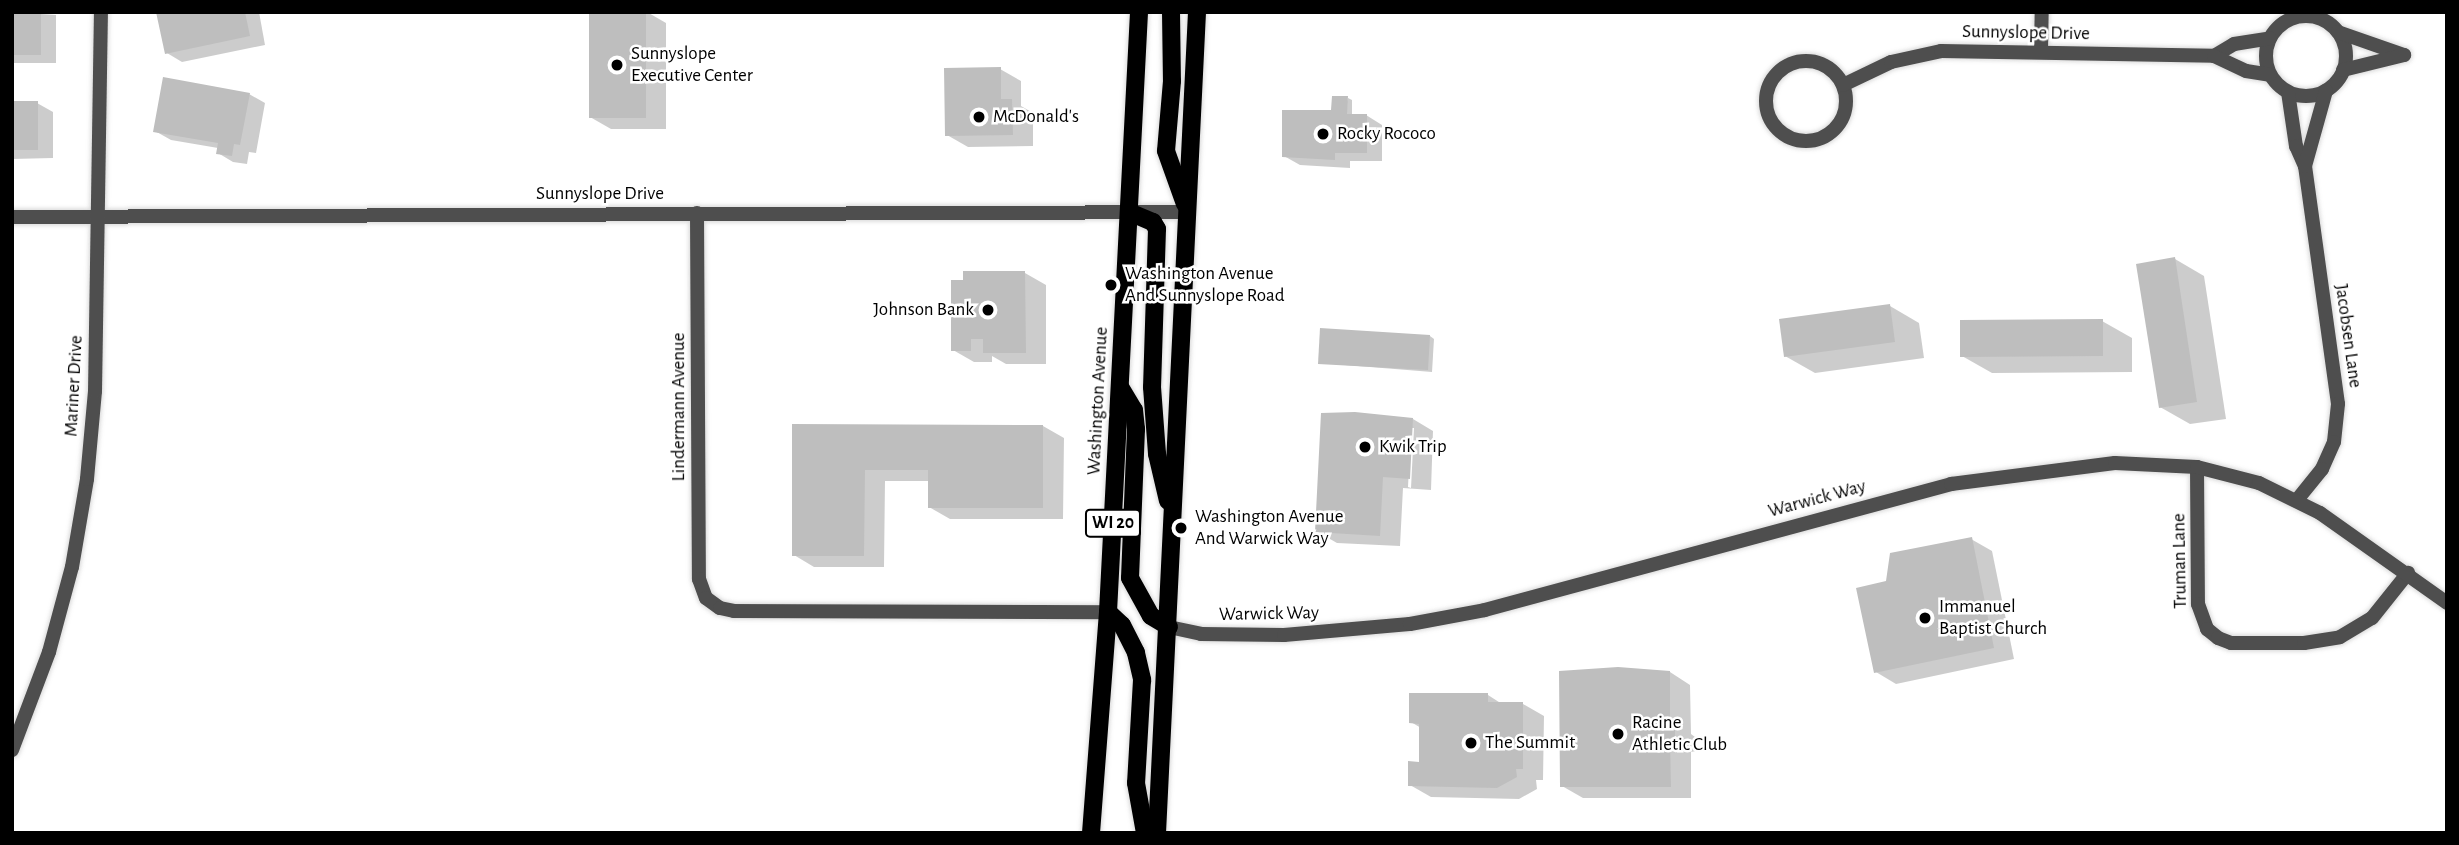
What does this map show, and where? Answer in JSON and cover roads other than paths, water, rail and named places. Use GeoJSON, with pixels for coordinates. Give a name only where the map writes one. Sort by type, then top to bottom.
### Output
{"type":"FeatureCollection","features":[{"type":"Feature","properties":{"kind":"main road","name":"Washington Avenue"},"geometry":{"type":"LineString","coordinates":[[1091,833],[1108,612],[1139,12]]}},
{"type":"Feature","properties":{"kind":"main road"},"geometry":{"type":"LineString","coordinates":[[1171,12],[1173,50],[1166,151],[1188,212]]}},
{"type":"Feature","properties":{"kind":"main road"},"geometry":{"type":"LineString","coordinates":[[1157,833],[1198,12]]}},
{"type":"Feature","properties":{"kind":"main road"},"geometry":{"type":"LineString","coordinates":[[1129,212],[1153,222],[1157,229],[1152,387],[1157,454],[1174,524]]}},
{"type":"Feature","properties":{"kind":"main road"},"geometry":{"type":"LineString","coordinates":[[1120,387],[1134,410],[1136,429],[1129,578],[1151,616],[1169,627]]}},
{"type":"Feature","properties":{"kind":"main road"},"geometry":{"type":"LineString","coordinates":[[1108,612],[1122,625],[1136,653],[1142,680],[1136,783],[1144,833]]}},
{"type":"Feature","properties":{"kind":"street","name":"Mariner Drive"},"geometry":{"type":"LineString","coordinates":[[12,750],[49,652],[72,567],[87,479],[95,390],[101,12]]}},
{"type":"Feature","properties":{"kind":"street"},"geometry":{"type":"LineString","coordinates":[[2041,51],[2042,12]]}},
{"type":"Feature","properties":{"kind":"street"},"geometry":{"type":"LineString","coordinates":[[2331,22],[2346,57],[2343,70],[2326,91],[2313,96],[2288,92],[2270,75],[2266,51],[2270,38],[2290,16],[2331,22],[2404,55],[2343,70]]}},
{"type":"Feature","properties":{"kind":"street","name":"Sunnyslope Drive"},"geometry":{"type":"LineString","coordinates":[[2214,57],[2234,44],[2270,38]]}},
{"type":"Feature","properties":{"kind":"street","name":"Sunnyslope Drive"},"geometry":{"type":"LineString","coordinates":[[1843,85],[1891,62],[1941,51],[2041,51],[2214,57],[2246,71],[2270,75]]}},
{"type":"Feature","properties":{"kind":"street"},"geometry":{"type":"LineString","coordinates":[[1811,61],[1824,65],[1843,85],[1846,110],[1841,121],[1823,138],[1798,141],[1787,136],[1769,117],[1768,89],[1774,77],[1791,65],[1811,61]]}},
{"type":"Feature","properties":{"kind":"street","name":"Jacobsen Lane"},"geometry":{"type":"LineString","coordinates":[[2305,166],[2326,91]]}},
{"type":"Feature","properties":{"kind":"street","name":"Jacobsen Lane"},"geometry":{"type":"LineString","coordinates":[[2288,92],[2296,146],[2305,166],[2338,423],[2322,469],[2297,500]]}},
{"type":"Feature","properties":{"kind":"street","name":"Sunnyslope Drive"},"geometry":{"type":"LineString","coordinates":[[12,217],[1188,212]]}},
{"type":"Feature","properties":{"kind":"street","name":"Lindermann Avenue"},"geometry":{"type":"LineString","coordinates":[[697,213],[699,579],[706,598],[720,608],[734,611],[1108,612]]}},
{"type":"Feature","properties":{"kind":"street","name":"Warwick Way"},"geometry":{"type":"LineString","coordinates":[[1169,627],[1202,634],[1284,635],[1410,624],[1485,610],[1951,484],[2115,463],[2197,467],[2259,483],[2297,500],[2408,573],[2447,603]]}},
{"type":"Feature","properties":{"kind":"street","name":"Truman Lane"},"geometry":{"type":"LineString","coordinates":[[2197,467],[2198,604],[2207,629],[2218,638],[2231,643],[2304,643],[2340,637],[2372,618],[2408,573]]}},
{"type":"Feature","properties":{"kind":"place","name":"Sunnyslope Executive Center"},"geometry":{"type":"Point","coordinates":[617,65]}},
{"type":"Feature","properties":{"kind":"place","name":"McDonald's"},"geometry":{"type":"Point","coordinates":[979,117]}},
{"type":"Feature","properties":{"kind":"place","name":"Rocky Rococo"},"geometry":{"type":"Point","coordinates":[1323,134]}},
{"type":"Feature","properties":{"kind":"place","name":"Washington Avenue And Sunnyslope Road"},"geometry":{"type":"Point","coordinates":[1111,285]}},
{"type":"Feature","properties":{"kind":"place","name":"Johnson Bank"},"geometry":{"type":"Point","coordinates":[988,310]}},
{"type":"Feature","properties":{"kind":"place","name":"Kwik Trip"},"geometry":{"type":"Point","coordinates":[1365,447]}},
{"type":"Feature","properties":{"kind":"place","name":"Washington Avenue And Warwick Way"},"geometry":{"type":"Point","coordinates":[1181,528]}},
{"type":"Feature","properties":{"kind":"place","name":"Immanuel Baptist Church"},"geometry":{"type":"Point","coordinates":[1925,618]}},
{"type":"Feature","properties":{"kind":"place","name":"Racine Athletic Club"},"geometry":{"type":"Point","coordinates":[1618,734]}},
{"type":"Feature","properties":{"kind":"place","name":"The Summit"},"geometry":{"type":"Point","coordinates":[1471,743]}}]}
